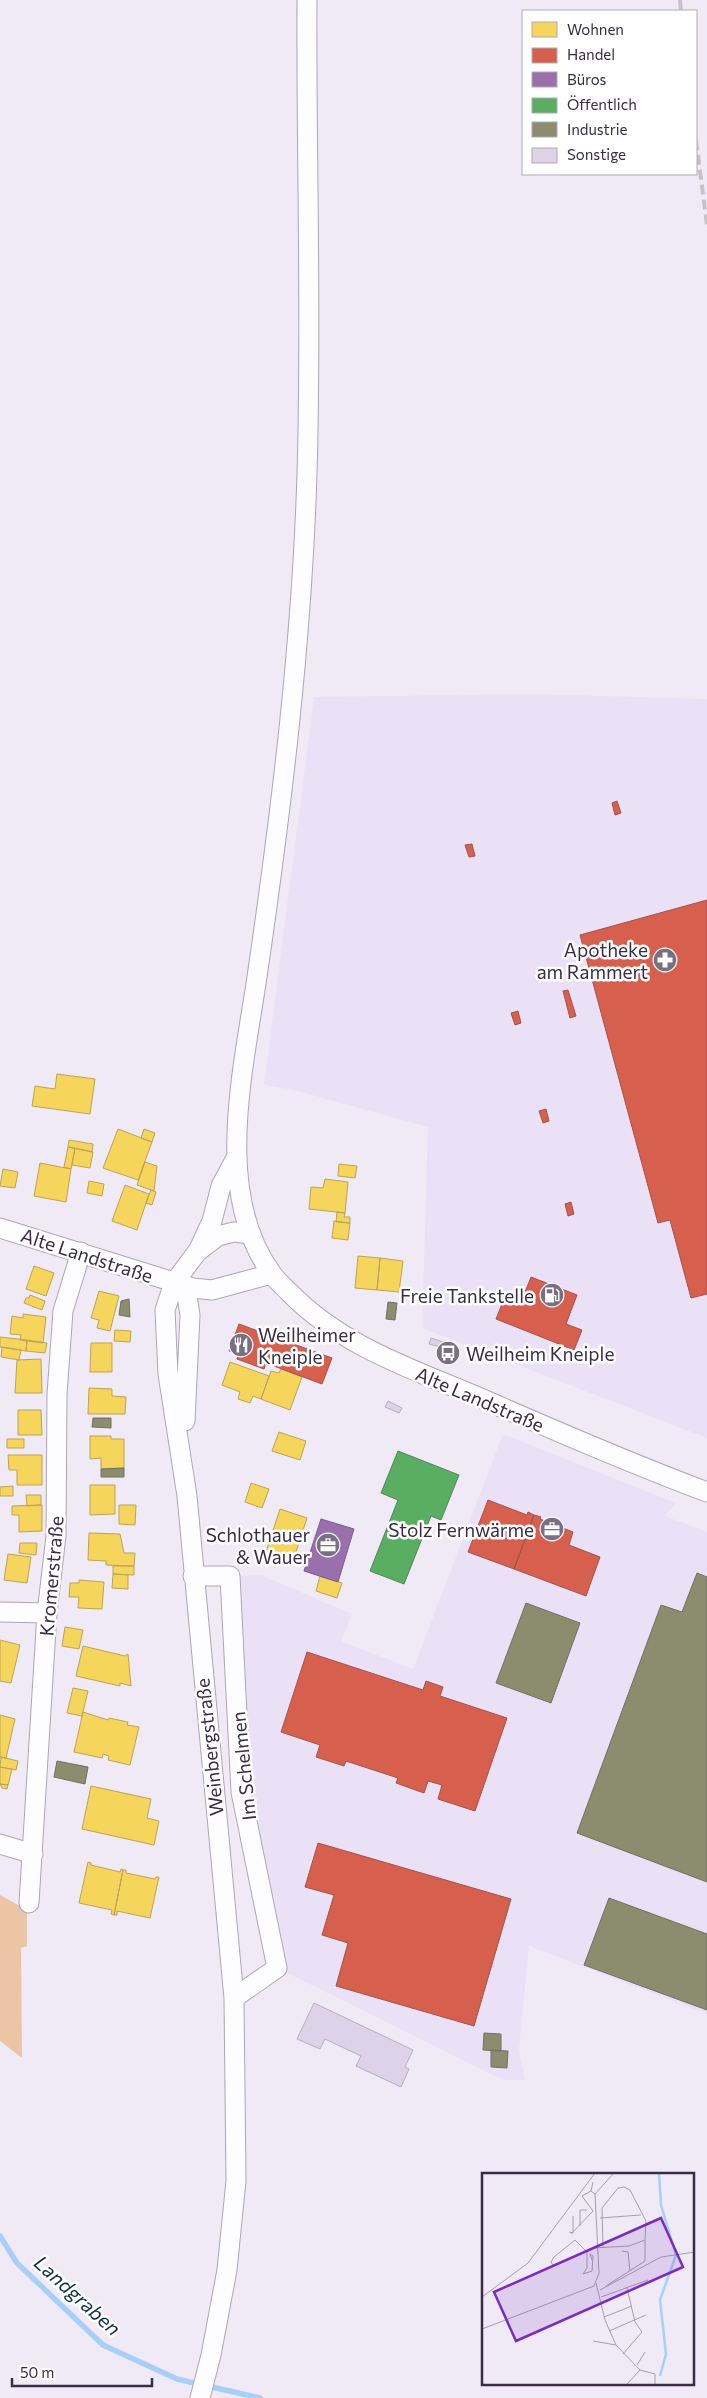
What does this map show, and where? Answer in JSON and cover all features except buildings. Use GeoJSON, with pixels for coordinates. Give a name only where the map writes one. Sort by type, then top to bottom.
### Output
{"type":"FeatureCollection","features":[{"type":"Feature","properties":{"kind":"street"},"geometry":{"type":"LineString","coordinates":[[251,1234],[238,1190],[236,1158],[239,1102],[284,776],[301,604],[309,375],[307,0]]}},
{"type":"Feature","properties":{"kind":"street"},"geometry":{"type":"LineString","coordinates":[[197,1252],[212,1221],[221,1186],[236,1158]]}},
{"type":"Feature","properties":{"kind":"street","name":"Alte Landstraße"},"geometry":{"type":"LineString","coordinates":[[0,1228],[81,1252],[174,1283],[212,1290],[271,1274]]}},
{"type":"Feature","properties":{"kind":"street","name":"Alte Landstraße"},"geometry":{"type":"LineString","coordinates":[[174,1283],[197,1252],[218,1236],[234,1232],[251,1234],[271,1274],[305,1309],[337,1332],[377,1354],[584,1444],[707,1492]]}},
{"type":"Feature","properties":{"kind":"street","name":"Kromerstraße"},"geometry":{"type":"LineString","coordinates":[[29,1903],[47,1613],[56,1536],[56,1394],[63,1311],[81,1252]]}},
{"type":"Feature","properties":{"kind":"street"},"geometry":{"type":"LineString","coordinates":[[174,1283],[187,1296],[190,1315],[183,1465],[168,1374],[166,1310],[174,1283]]}},
{"type":"Feature","properties":{"kind":"street"},"geometry":{"type":"LineString","coordinates":[[190,1315],[212,1290]]}},
{"type":"Feature","properties":{"kind":"street","name":"Weinbergstraße"},"geometry":{"type":"LineString","coordinates":[[183,1465],[234,1998],[236,2181],[226,2270],[211,2355],[200,2398]]}},
{"type":"Feature","properties":{"kind":"street","name":"Im Schelmen"},"geometry":{"type":"LineString","coordinates":[[193,1576],[230,1576],[242,1792],[277,1968],[234,1998]]}},
{"type":"Feature","properties":{"kind":"street"},"geometry":{"type":"LineString","coordinates":[[0,1612],[47,1613]]}},
{"type":"Feature","properties":{"kind":"street"},"geometry":{"type":"LineString","coordinates":[[0,1844],[33,1854]]}},
{"type":"Feature","properties":{"kind":"shaded area"},"geometry":{"type":"Polygon","coordinates":[[[532,694],[707,699],[707,1438],[422,1328],[428,1127],[294,1090],[264,1085],[314,697],[532,694]]]}},
{"type":"Feature","properties":{"kind":"shaded area"},"geometry":{"type":"Polygon","coordinates":[[[503,1434],[676,1503],[665,1516],[707,1532],[707,2014],[529,1946],[519,2051],[525,2080],[503,2080],[277,1968],[241,1792],[230,1576],[261,1575],[352,1614],[341,1641],[413,1669],[503,1434]]]}},
{"type":"Feature","properties":{"kind":"shaded area"},"geometry":{"type":"Polygon","coordinates":[[[0,1895],[27,1910],[27,1946],[21,1948],[22,2058],[0,2041],[0,1895]]]}},
{"type":"Feature","properties":{"kind":"waterway","name":"Landgraben"},"geometry":{"type":"LineString","coordinates":[[0,2236],[17,2263],[103,2345],[177,2379],[260,2398]]}},
{"type":"Feature","properties":{"kind":"railway"},"geometry":{"type":"LineString","coordinates":[[680,0],[681,10]]}},
{"type":"Feature","properties":{"kind":"railway"},"geometry":{"type":"LineString","coordinates":[[697,148],[707,225]]}},
{"type":"Feature","properties":{"kind":"place","name":"Apotheke am Rammert"},"geometry":{"type":"Point","coordinates":[665,960]}},
{"type":"Feature","properties":{"kind":"place","name":"Freie Tankstelle"},"geometry":{"type":"Point","coordinates":[552,1295]}},
{"type":"Feature","properties":{"kind":"place","name":"Weilheimer Kneiple"},"geometry":{"type":"Point","coordinates":[241,1345]}},
{"type":"Feature","properties":{"kind":"place","name":"Weilheim Kneiple"},"geometry":{"type":"Point","coordinates":[448,1353]}},
{"type":"Feature","properties":{"kind":"place","name":"Stolz Fernwärme"},"geometry":{"type":"Point","coordinates":[552,1529]}},
{"type":"Feature","properties":{"kind":"place","name":"Schlothauer & Wauer"},"geometry":{"type":"Point","coordinates":[328,1545]}}]}
